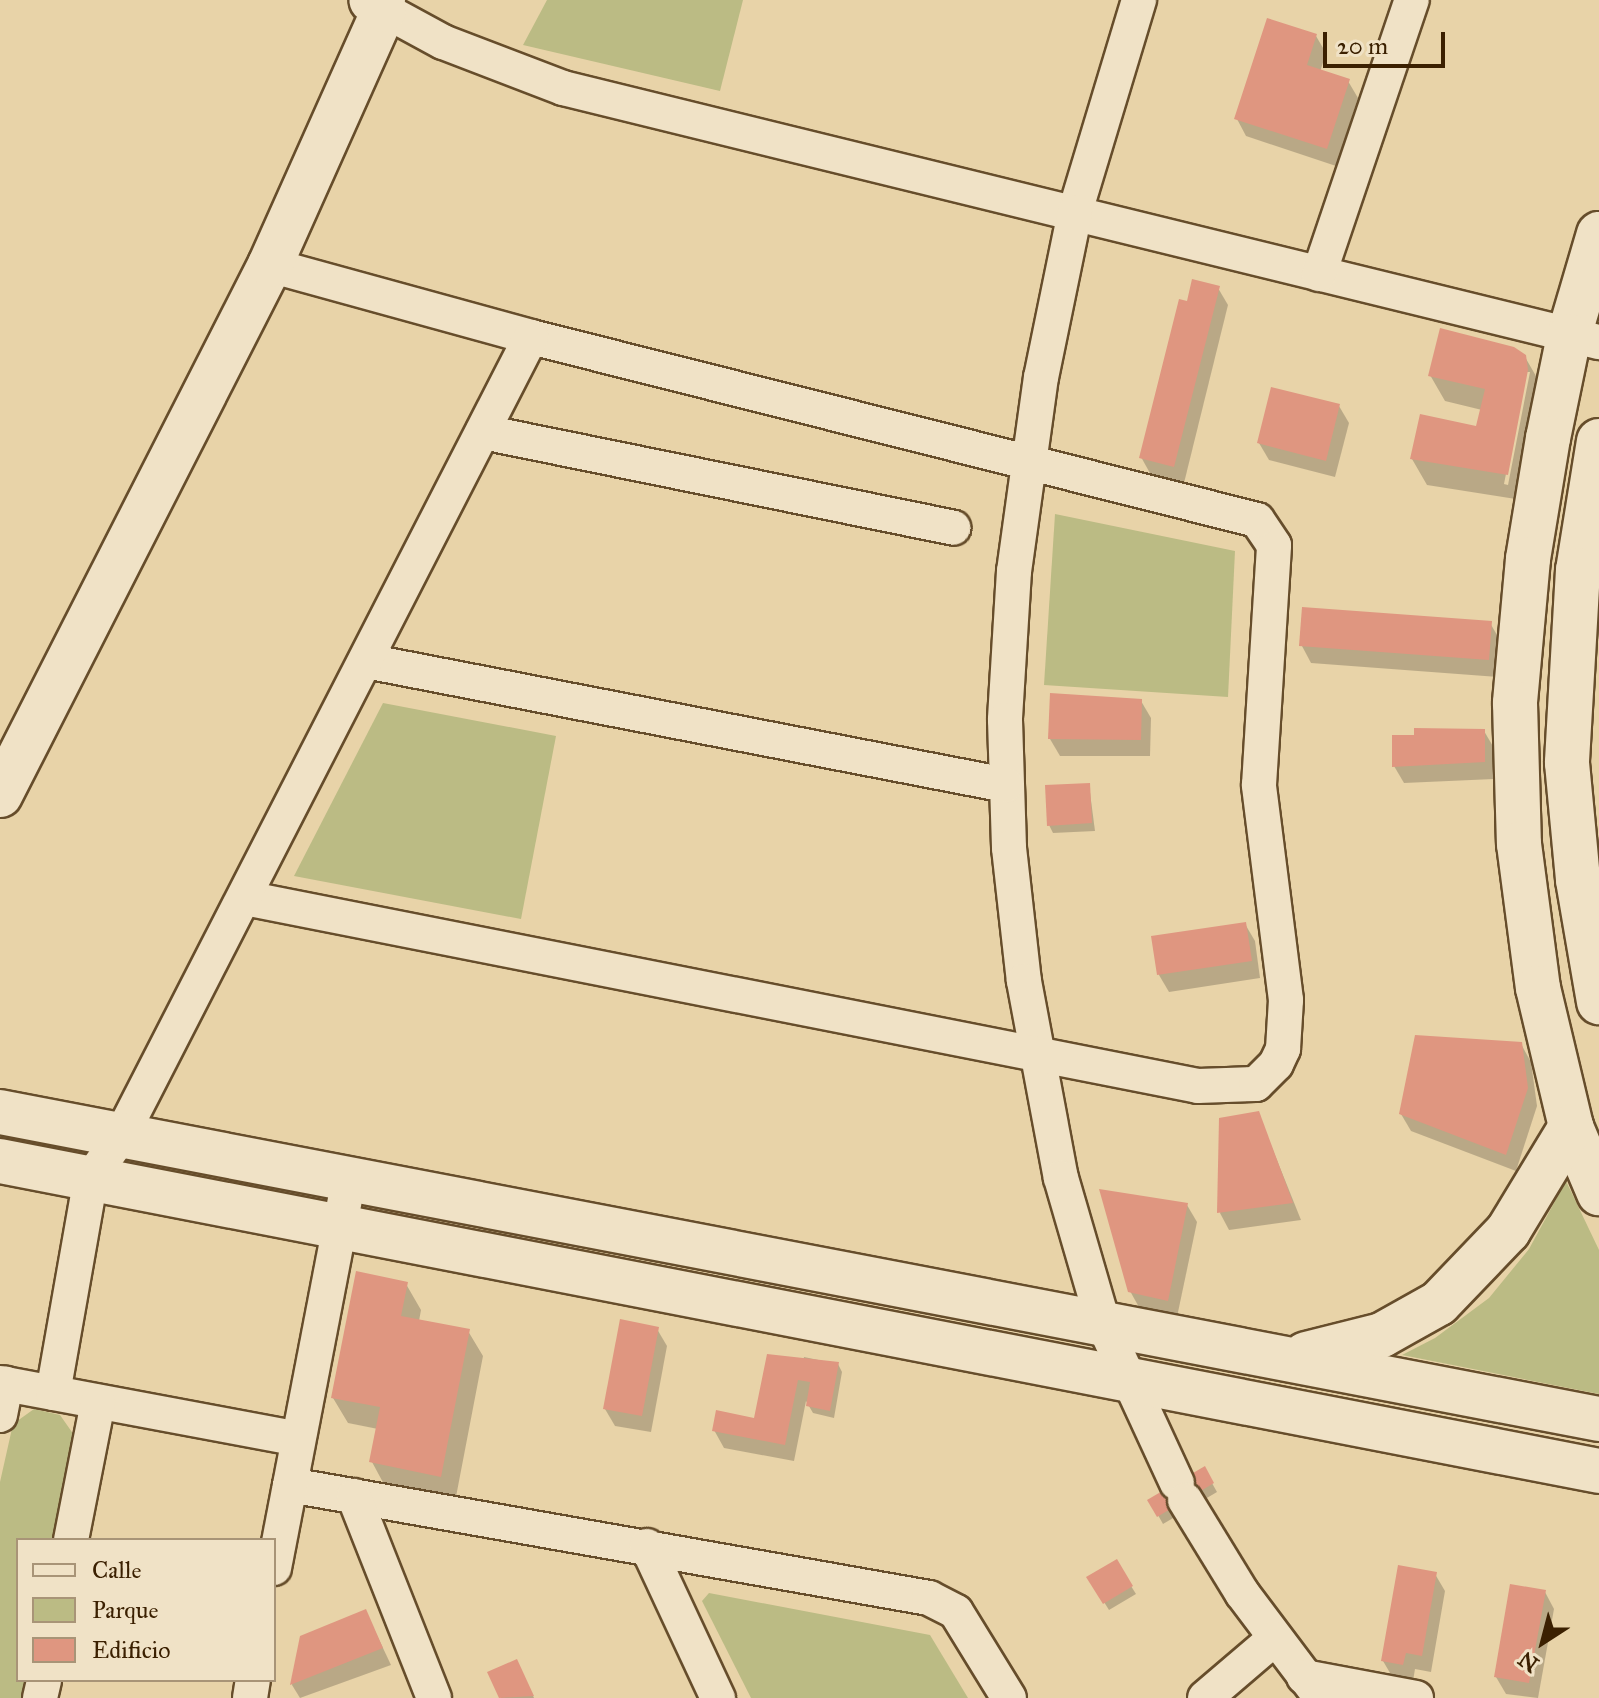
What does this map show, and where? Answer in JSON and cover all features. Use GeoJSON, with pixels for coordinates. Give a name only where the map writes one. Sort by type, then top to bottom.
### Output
{"type":"FeatureCollection","features":[{"type":"Feature","properties":{"kind":"street"},"geometry":{"type":"LineString","coordinates":[[1139,0],[1075,212],[1027,460],[1007,655],[1006,785],[1017,924],[1061,1178],[1103,1323],[1181,1491],[1274,1639],[1312,1688],[1416,1698]]}},
{"type":"Feature","properties":{"kind":"street"},"geometry":{"type":"LineString","coordinates":[[1319,274],[1412,0]]}},
{"type":"Feature","properties":{"kind":"street"},"geometry":{"type":"LineString","coordinates":[[0,795],[270,265],[381,3],[479,58],[563,88],[1584,339]]}},
{"type":"Feature","properties":{"kind":"street"},"geometry":{"type":"LineString","coordinates":[[1599,234],[1584,339],[1528,559],[1515,703],[1519,844],[1528,921],[1551,1052],[1585,1123],[1599,1193]]}},
{"type":"Feature","properties":{"kind":"street"},"geometry":{"type":"LineString","coordinates":[[245,898],[1198,1086],[1238,1088],[1268,1076],[1283,1049],[1286,1027],[1259,785],[1274,545],[1267,530],[1242,515],[531,337],[270,265]]}},
{"type":"Feature","properties":{"kind":"street"},"geometry":{"type":"LineString","coordinates":[[53,1393],[91,1178],[121,1136],[531,337]]}},
{"type":"Feature","properties":{"kind":"street"},"geometry":{"type":"LineString","coordinates":[[483,432],[953,528]]}},
{"type":"Feature","properties":{"kind":"street"},"geometry":{"type":"LineString","coordinates":[[1599,441],[1578,570],[1567,763],[1578,880],[1599,1002]]}},
{"type":"Feature","properties":{"kind":"street"},"geometry":{"type":"LineString","coordinates":[[366,661],[1006,785]]}},
{"type":"Feature","properties":{"kind":"street"},"geometry":{"type":"LineString","coordinates":[[0,1112],[348,1182],[1599,1419]]}},
{"type":"Feature","properties":{"kind":"street"},"geometry":{"type":"LineString","coordinates":[[1280,1357],[1355,1345],[1439,1303],[1508,1231],[1585,1123]]}},
{"type":"Feature","properties":{"kind":"street"},"geometry":{"type":"LineString","coordinates":[[0,1161],[1126,1376],[1599,1471]]}},
{"type":"Feature","properties":{"kind":"street"},"geometry":{"type":"LineString","coordinates":[[276,1558],[348,1182]]}},
{"type":"Feature","properties":{"kind":"street"},"geometry":{"type":"LineString","coordinates":[[2,1394],[53,1393],[298,1439]]}},
{"type":"Feature","properties":{"kind":"street"},"geometry":{"type":"LineString","coordinates":[[71,1538],[98,1402]]}},
{"type":"Feature","properties":{"kind":"street"},"geometry":{"type":"LineString","coordinates":[[290,1485],[647,1546],[939,1601],[962,1621],[1009,1698]]}},
{"type":"Feature","properties":{"kind":"street"},"geometry":{"type":"LineString","coordinates":[[354,1496],[434,1698]]}},
{"type":"Feature","properties":{"kind":"street"},"geometry":{"type":"LineString","coordinates":[[647,1546],[718,1698]]}},
{"type":"Feature","properties":{"kind":"street"},"geometry":{"type":"LineString","coordinates":[[1205,1698],[1274,1639]]}},
{"type":"Feature","properties":{"kind":"green space"},"geometry":{"type":"Polygon","coordinates":[[[547,0],[743,0],[720,91],[523,45],[547,0]]]}},
{"type":"Feature","properties":{"kind":"green space"},"geometry":{"type":"Polygon","coordinates":[[[1055,514],[1235,551],[1228,697],[1044,685],[1055,514]]]}},
{"type":"Feature","properties":{"kind":"green space"},"geometry":{"type":"Polygon","coordinates":[[[383,703],[556,736],[521,919],[294,876],[383,703]]]}},
{"type":"Feature","properties":{"kind":"green space"},"geometry":{"type":"Polygon","coordinates":[[[1566,1181],[1599,1250],[1599,1394],[1402,1355],[1435,1338],[1489,1298],[1529,1249],[1566,1181]]]}},
{"type":"Feature","properties":{"kind":"green space"},"geometry":{"type":"Polygon","coordinates":[[[34,1409],[60,1415],[74,1435],[74,1449],[56,1538],[16,1538],[16,1682],[29,1682],[26,1698],[0,1698],[0,1482],[13,1424],[34,1409]]]}},
{"type":"Feature","properties":{"kind":"green space"},"geometry":{"type":"Polygon","coordinates":[[[709,1593],[930,1635],[968,1698],[751,1698],[702,1601],[709,1593]]]}},
{"type":"Feature","properties":{"kind":"building"},"geometry":{"type":"Polygon","coordinates":[[[1267,18],[1317,34],[1307,65],[1350,79],[1327,149],[1234,119],[1267,18]]]}},
{"type":"Feature","properties":{"kind":"building"},"geometry":{"type":"Polygon","coordinates":[[[1192,279],[1220,286],[1174,467],[1139,458],[1179,299],[1187,301],[1192,279]]]}},
{"type":"Feature","properties":{"kind":"building"},"geometry":{"type":"Polygon","coordinates":[[[1440,328],[1514,347],[1526,355],[1528,370],[1508,475],[1410,459],[1420,414],[1476,426],[1485,389],[1428,376],[1440,328]]]}},
{"type":"Feature","properties":{"kind":"building"},"geometry":{"type":"Polygon","coordinates":[[[1271,387],[1340,404],[1326,461],[1257,443],[1271,387]]]}},
{"type":"Feature","properties":{"kind":"building"},"geometry":{"type":"Polygon","coordinates":[[[1302,607],[1492,621],[1489,660],[1299,646],[1302,607]]]}},
{"type":"Feature","properties":{"kind":"building"},"geometry":{"type":"Polygon","coordinates":[[[1050,693],[1142,699],[1141,740],[1048,739],[1050,693]]]}},
{"type":"Feature","properties":{"kind":"building"},"geometry":{"type":"Polygon","coordinates":[[[1414,728],[1485,729],[1485,762],[1392,767],[1392,735],[1414,735],[1414,728]]]}},
{"type":"Feature","properties":{"kind":"building"},"geometry":{"type":"Polygon","coordinates":[[[1090,783],[1092,823],[1047,826],[1045,785],[1090,783]]]}},
{"type":"Feature","properties":{"kind":"building"},"geometry":{"type":"Polygon","coordinates":[[[1246,922],[1252,961],[1157,975],[1151,936],[1246,922]]]}},
{"type":"Feature","properties":{"kind":"building"},"geometry":{"type":"Polygon","coordinates":[[[1415,1035],[1522,1042],[1528,1088],[1506,1155],[1399,1114],[1415,1035]]]}},
{"type":"Feature","properties":{"kind":"building"},"geometry":{"type":"Polygon","coordinates":[[[1259,1111],[1293,1203],[1217,1213],[1219,1118],[1259,1111]]]}},
{"type":"Feature","properties":{"kind":"building"},"geometry":{"type":"Polygon","coordinates":[[[1099,1189],[1188,1203],[1168,1301],[1128,1292],[1099,1189]]]}},
{"type":"Feature","properties":{"kind":"building"},"geometry":{"type":"Polygon","coordinates":[[[356,1271],[408,1282],[401,1316],[470,1329],[441,1477],[369,1462],[380,1407],[331,1398],[356,1271]]]}},
{"type":"Feature","properties":{"kind":"building"},"geometry":{"type":"Polygon","coordinates":[[[620,1319],[659,1327],[642,1416],[603,1409],[620,1319]]]}},
{"type":"Feature","properties":{"kind":"building"},"geometry":{"type":"Polygon","coordinates":[[[767,1354],[839,1362],[830,1411],[806,1406],[810,1382],[798,1380],[785,1445],[712,1431],[716,1410],[754,1418],[767,1354]]]}},
{"type":"Feature","properties":{"kind":"building"},"geometry":{"type":"Polygon","coordinates":[[[1205,1466],[1214,1483],[1157,1517],[1147,1500],[1205,1466]]]}},
{"type":"Feature","properties":{"kind":"building"},"geometry":{"type":"Polygon","coordinates":[[[1117,1559],[1133,1586],[1103,1604],[1086,1577],[1117,1559]]]}},
{"type":"Feature","properties":{"kind":"building"},"geometry":{"type":"Polygon","coordinates":[[[1398,1565],[1437,1572],[1422,1656],[1406,1653],[1403,1665],[1381,1661],[1398,1565]]]}},
{"type":"Feature","properties":{"kind":"building"},"geometry":{"type":"Polygon","coordinates":[[[1510,1584],[1546,1590],[1529,1683],[1494,1677],[1510,1584]]]}},
{"type":"Feature","properties":{"kind":"building"},"geometry":{"type":"Polygon","coordinates":[[[366,1609],[383,1648],[290,1685],[300,1636],[366,1609]]]}},
{"type":"Feature","properties":{"kind":"building"},"geometry":{"type":"Polygon","coordinates":[[[517,1659],[534,1696],[499,1698],[487,1672],[517,1659]]]}}]}
